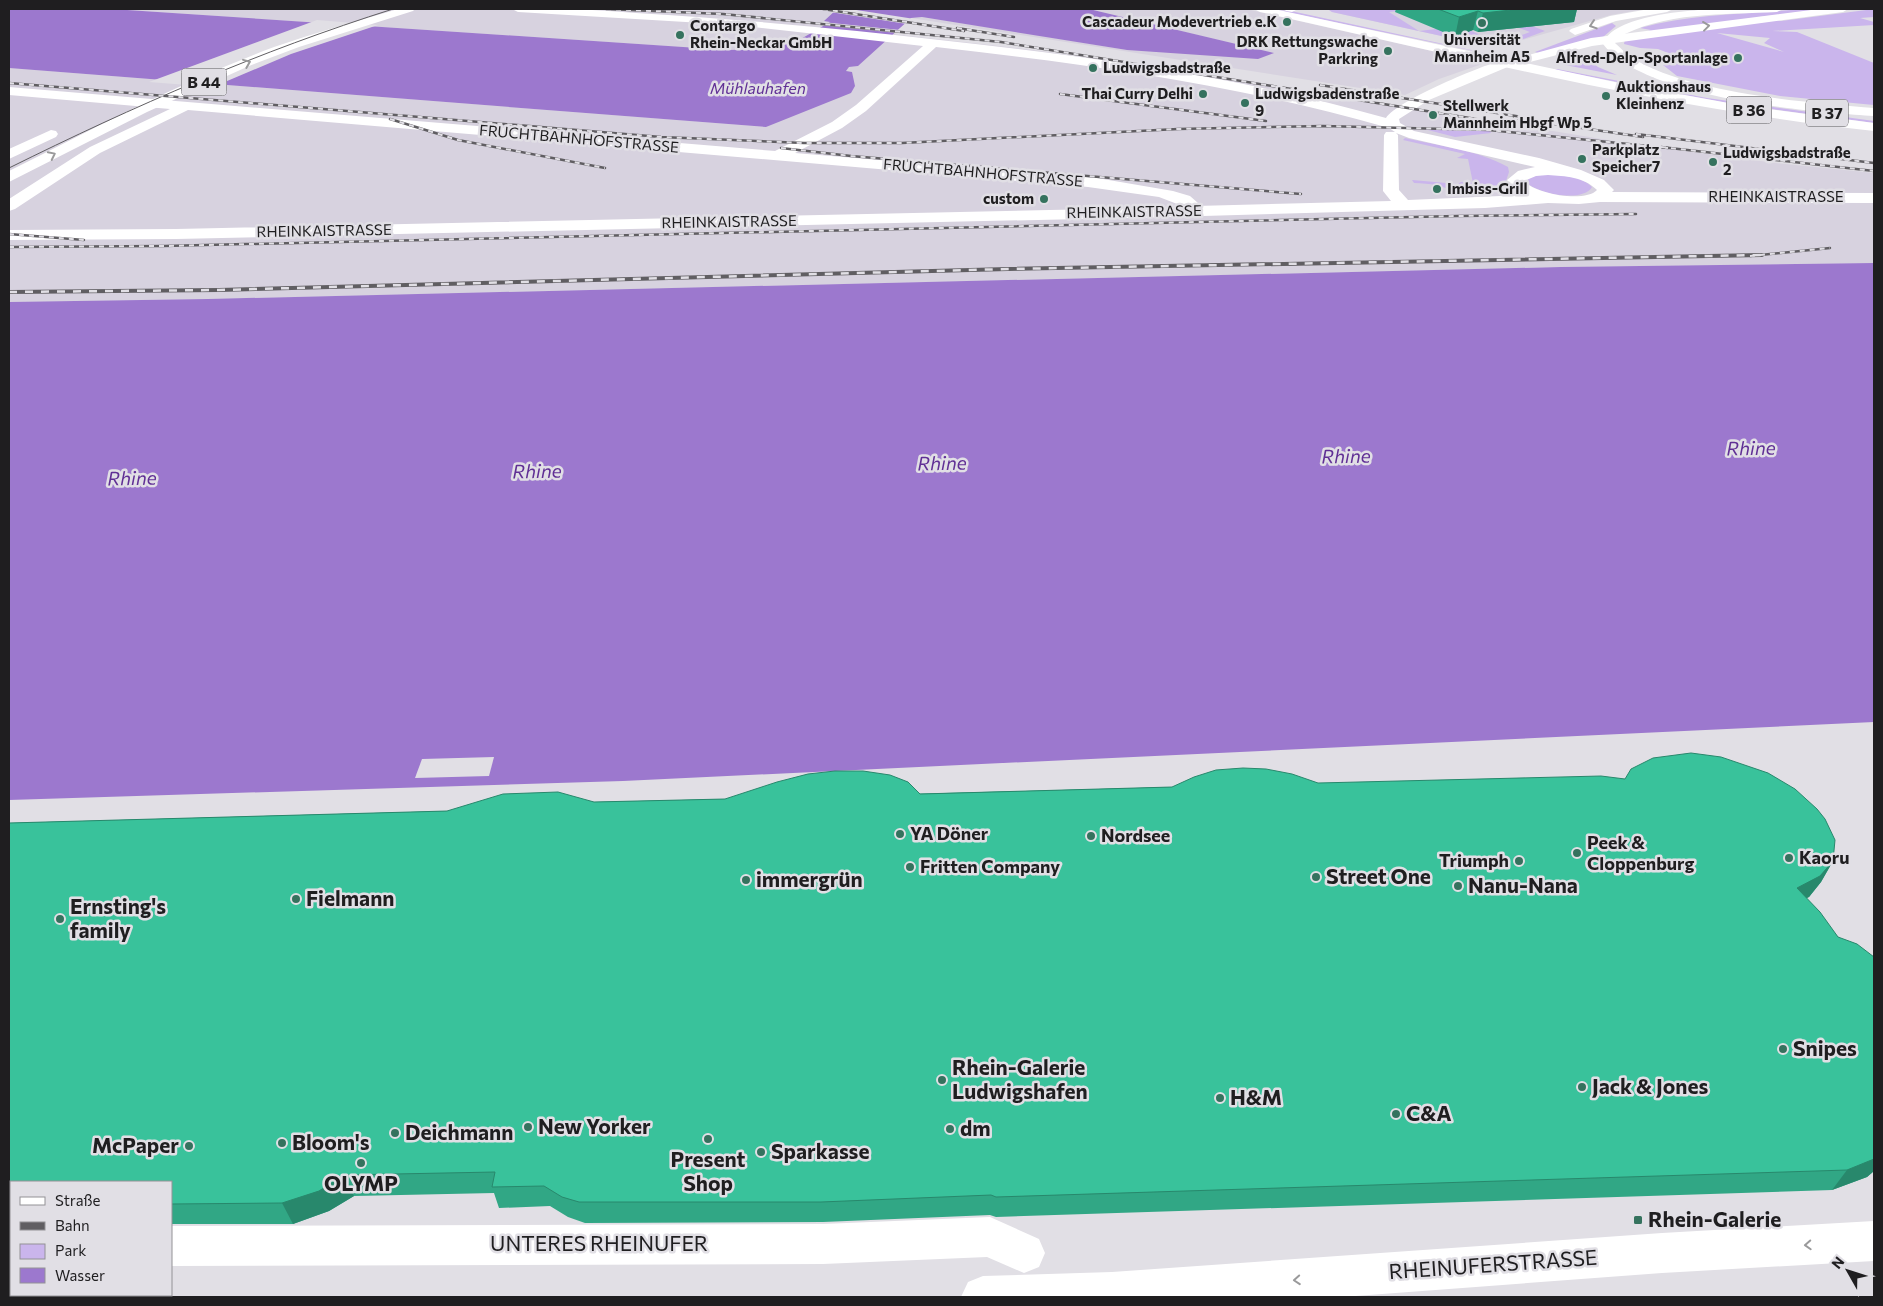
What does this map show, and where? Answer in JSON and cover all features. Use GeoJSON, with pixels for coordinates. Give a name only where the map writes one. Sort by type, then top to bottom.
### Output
{"type":"FeatureCollection","features":[{"type":"Feature","properties":{"kind":"main road","name":"B 44"},"geometry":{"type":"LineString","coordinates":[[182,77],[263,45],[371,9]]}},
{"type":"Feature","properties":{"kind":"main road","name":"B 44"},"geometry":{"type":"LineString","coordinates":[[9,177],[128,117],[228,71],[287,48],[409,9]]}},
{"type":"Feature","properties":{"kind":"main road"},"geometry":{"type":"LineString","coordinates":[[518,9],[702,20],[906,39],[1043,55],[1153,71],[1341,110],[1393,130],[1539,163],[1585,176],[1601,190],[1587,200],[1549,198],[1531,193],[1502,160],[1481,151]]}},
{"type":"Feature","properties":{"kind":"main road","name":"B 36"},"geometry":{"type":"LineString","coordinates":[[1260,9],[1510,60],[1645,92],[1745,110],[1874,126]]}},
{"type":"Feature","properties":{"kind":"main road"},"geometry":{"type":"LineString","coordinates":[[1275,9],[1290,9]]}},
{"type":"Feature","properties":{"kind":"main road","name":"B 36"},"geometry":{"type":"LineString","coordinates":[[1290,9],[1475,48],[1510,60],[1530,51],[1661,86]]}},
{"type":"Feature","properties":{"kind":"main road"},"geometry":{"type":"LineString","coordinates":[[1530,51],[1558,38],[1614,18],[1667,9]]}},
{"type":"Feature","properties":{"kind":"main road","name":"B 37"},"geometry":{"type":"LineString","coordinates":[[1777,9],[1702,15],[1634,25],[1619,30],[1611,36],[1609,44],[1615,53],[1629,63],[1649,72],[1685,83],[1775,100],[1874,112]]}},
{"type":"Feature","properties":{"kind":"main road"},"geometry":{"type":"LineString","coordinates":[[1530,51],[1592,48],[1658,32],[1843,9]]}},
{"type":"Feature","properties":{"kind":"main road"},"geometry":{"type":"LineString","coordinates":[[1614,18],[1618,23],[1627,28],[1658,32]]}},
{"type":"Feature","properties":{"kind":"main road"},"geometry":{"type":"LineString","coordinates":[[777,156],[837,125],[861,108],[934,42]]}},
{"type":"Feature","properties":{"kind":"main road"},"geometry":{"type":"LineString","coordinates":[[1475,48],[1498,48]]}},
{"type":"Feature","properties":{"kind":"main road"},"geometry":{"type":"LineString","coordinates":[[1402,204],[1391,191],[1392,119],[1394,116],[1442,89],[1510,60]]}},
{"type":"Feature","properties":{"kind":"main road","name":"B 37"},"geometry":{"type":"LineString","coordinates":[[1627,75],[1661,86],[1780,107],[1874,119]]}},
{"type":"Feature","properties":{"kind":"main road"},"geometry":{"type":"LineString","coordinates":[[100,112],[149,90]]}},
{"type":"Feature","properties":{"kind":"main road","name":"FRUCHTBAHNHOFSTRASSE"},"geometry":{"type":"LineString","coordinates":[[9,91],[1088,182],[1167,194],[1188,200],[1196,211]]}},
{"type":"Feature","properties":{"kind":"main road"},"geometry":{"type":"LineString","coordinates":[[1645,92],[1686,105]]}},
{"type":"Feature","properties":{"kind":"main road"},"geometry":{"type":"LineString","coordinates":[[9,206],[94,150],[186,106]]}},
{"type":"Feature","properties":{"kind":"main road"},"geometry":{"type":"LineString","coordinates":[[1341,110],[1404,109]]}},
{"type":"Feature","properties":{"kind":"main road"},"geometry":{"type":"LineString","coordinates":[[1802,123],[1847,123]]}},
{"type":"Feature","properties":{"kind":"main road"},"geometry":{"type":"LineString","coordinates":[[9,155],[60,130]]}},
{"type":"Feature","properties":{"kind":"main road","name":"RHEINKAISTRASSE"},"geometry":{"type":"LineString","coordinates":[[1449,202],[1499,195],[1520,180],[1546,170],[1563,171]]}},
{"type":"Feature","properties":{"kind":"main road","name":"RHEINKAISTRASSE"},"geometry":{"type":"LineString","coordinates":[[1601,190],[1678,196],[1874,198]]}},
{"type":"Feature","properties":{"kind":"main road"},"geometry":{"type":"LineString","coordinates":[[1149,192],[1163,200],[1169,212]]}},
{"type":"Feature","properties":{"kind":"main road","name":"RHEINKAISTRASSE"},"geometry":{"type":"LineString","coordinates":[[9,235],[176,234],[1169,212],[1449,202],[1485,203],[1549,198]]}},
{"type":"Feature","properties":{"kind":"main road","name":"UNTERES RHEINUFER"},"geometry":{"type":"LineString","coordinates":[[172,1246],[252,1244],[823,1244],[990,1238],[1024,1253]]}},
{"type":"Feature","properties":{"kind":"main road","name":"RHEINUFERSTRASSE"},"geometry":{"type":"LineString","coordinates":[[983,1297],[1110,1295],[1662,1252],[1874,1241]]}},
{"type":"Feature","properties":{"kind":"shaded area"},"geometry":{"type":"Polygon","coordinates":[[[112,9],[837,9],[831,21],[799,40],[768,49],[728,50],[112,9]]]}},
{"type":"Feature","properties":{"kind":"shaded area"},"geometry":{"type":"Polygon","coordinates":[[[1089,9],[1246,9],[1485,63],[1439,79],[1405,95],[911,18],[922,17],[1127,50],[1273,53],[1089,9]]]}},
{"type":"Feature","properties":{"kind":"shaded area","name":"Universität Mannheim A5"},"geometry":{"type":"Polygon","coordinates":[[[1330,9],[1645,9],[1611,15],[1512,43],[1478,44],[1332,12],[1330,9]]]}},
{"type":"Feature","properties":{"kind":"shaded area"},"geometry":{"type":"Polygon","coordinates":[[[892,34],[1033,50],[1192,72],[1632,144],[1776,163],[1874,173],[1874,263],[1561,267],[9,302],[9,68],[766,127],[852,72],[845,72],[849,67],[858,66],[892,34]]]}},
{"type":"Feature","properties":{"kind":"green space"},"geometry":{"type":"Polygon","coordinates":[[[1330,9],[1417,9],[1389,12],[1419,31],[1461,26],[1491,40],[1511,39],[1530,32],[1516,27],[1527,24],[1545,31],[1512,43],[1478,44],[1332,12],[1330,9]]]}},
{"type":"Feature","properties":{"kind":"green space"},"geometry":{"type":"Polygon","coordinates":[[[1824,9],[1759,17],[1781,21],[1874,9],[1874,17],[1860,18],[1874,22],[1874,25],[1772,31],[1797,32],[1874,63],[1874,105],[1780,96],[1677,76],[1663,65],[1691,62],[1658,49],[1640,48],[1624,44],[1625,39],[1651,30],[1640,28],[1660,23],[1700,17],[1824,9]],[[1717,33],[1784,52],[1764,43],[1770,38],[1717,33]]]}},
{"type":"Feature","properties":{"kind":"green space"},"geometry":{"type":"Polygon","coordinates":[[[1276,10],[1291,11],[1485,53],[1484,53],[1276,10]]]}},
{"type":"Feature","properties":{"kind":"green space"},"geometry":{"type":"Polygon","coordinates":[[[1612,23],[1616,26],[1603,37],[1538,53],[1535,52],[1612,23]]]}},
{"type":"Feature","properties":{"kind":"green space"},"geometry":{"type":"Polygon","coordinates":[[[1571,62],[1592,62],[1598,67],[1617,75],[1565,65],[1571,62]]]}},
{"type":"Feature","properties":{"kind":"green space"},"geometry":{"type":"Polygon","coordinates":[[[1555,70],[1707,98],[1874,121],[1874,123],[1727,103],[1555,70]]]}},
{"type":"Feature","properties":{"kind":"green space"},"geometry":{"type":"Polygon","coordinates":[[[1420,128],[1490,131],[1491,133],[1455,137],[1420,128]]]}},
{"type":"Feature","properties":{"kind":"green space"},"geometry":{"type":"Polygon","coordinates":[[[1405,138],[1471,152],[1496,161],[1508,167],[1509,172],[1506,181],[1508,185],[1498,192],[1457,195],[1442,187],[1414,183],[1412,180],[1458,184],[1461,182],[1473,183],[1468,159],[1457,158],[1465,154],[1403,140],[1405,138]]]}},
{"type":"Feature","properties":{"kind":"green space"},"geometry":{"type":"Polygon","coordinates":[[[1546,174],[1576,178],[1592,187],[1587,192],[1570,196],[1549,193],[1526,182],[1532,177],[1546,174]]]}},
{"type":"Feature","properties":{"kind":"water","name":"Mühlauhafen"},"geometry":{"type":"Polygon","coordinates":[[[9,9],[112,9],[728,50],[768,49],[799,40],[830,22],[824,21],[837,9],[1089,9],[1274,53],[1258,59],[1127,50],[922,17],[911,18],[858,66],[849,67],[846,71],[852,72],[855,86],[851,93],[766,127],[9,68],[9,9]]]}},
{"type":"Feature","properties":{"kind":"water","name":"Rhine"},"geometry":{"type":"Polygon","coordinates":[[[1874,263],[1874,722],[623,781],[9,800],[9,302],[1561,267],[1874,263]]]}},
{"type":"Feature","properties":{"kind":"pier"},"geometry":{"type":"Polygon","coordinates":[[[833,9],[850,9],[921,20],[912,20],[907,24],[830,12],[833,9]]]}},
{"type":"Feature","properties":{"kind":"pier"},"geometry":{"type":"Polygon","coordinates":[[[317,20],[378,25],[291,54],[213,87],[149,82],[317,20]]]}},
{"type":"Feature","properties":{"kind":"pier"},"geometry":{"type":"Polygon","coordinates":[[[822,22],[900,30],[897,33],[820,25],[822,22]]]}},
{"type":"Feature","properties":{"kind":"pier"},"geometry":{"type":"Polygon","coordinates":[[[494,757],[489,776],[415,778],[422,759],[494,757]]]}},
{"type":"Feature","properties":{"kind":"building"},"geometry":{"type":"Polygon","coordinates":[[[1438,9],[1520,9],[1483,13],[1478,11],[1459,17],[1438,9]]]}},
{"type":"Feature","properties":{"kind":"building","name":"Rhein-Galerie Ludwigshafen"},"geometry":{"type":"Polygon","coordinates":[[[1691,753],[1721,757],[1768,773],[1795,789],[1825,819],[1835,840],[1833,861],[1820,876],[1797,888],[1820,912],[1838,937],[1857,944],[1874,957],[1874,1159],[1847,1170],[996,1197],[991,1195],[821,1202],[579,1202],[562,1197],[544,1186],[492,1187],[495,1172],[344,1175],[319,1191],[282,1203],[172,1204],[172,1181],[10,1181],[9,1215],[9,823],[447,811],[503,794],[558,792],[594,802],[725,799],[808,774],[835,771],[863,771],[890,775],[908,782],[920,794],[1172,787],[1216,770],[1243,768],[1266,769],[1292,774],[1318,783],[1601,776],[1625,779],[1631,769],[1653,758],[1691,753]]]}},
{"type":"Feature","properties":{"kind":"tram line"},"geometry":{"type":"LineString","coordinates":[[9,168],[103,123],[246,61],[343,25],[393,9]]}},
{"type":"Feature","properties":{"kind":"railway"},"geometry":{"type":"LineString","coordinates":[[606,9],[723,14],[1001,42],[1525,127]]}},
{"type":"Feature","properties":{"kind":"railway"},"geometry":{"type":"LineString","coordinates":[[823,9],[964,31]]}},
{"type":"Feature","properties":{"kind":"railway"},"geometry":{"type":"LineString","coordinates":[[957,28],[1014,37]]}},
{"type":"Feature","properties":{"kind":"railway"},"geometry":{"type":"LineString","coordinates":[[9,83],[661,137],[804,143],[902,143],[1178,129],[1323,126],[1489,130],[1668,148]]}},
{"type":"Feature","properties":{"kind":"railway"},"geometry":{"type":"LineString","coordinates":[[1320,85],[1522,117]]}},
{"type":"Feature","properties":{"kind":"railway"},"geometry":{"type":"LineString","coordinates":[[1060,94],[1266,121]]}},
{"type":"Feature","properties":{"kind":"railway"},"geometry":{"type":"LineString","coordinates":[[1514,118],[1643,137]]}},
{"type":"Feature","properties":{"kind":"railway"},"geometry":{"type":"LineString","coordinates":[[390,119],[458,140],[605,168]]}},
{"type":"Feature","properties":{"kind":"railway"},"geometry":{"type":"LineString","coordinates":[[1636,134],[1874,163]]}},
{"type":"Feature","properties":{"kind":"railway"},"geometry":{"type":"LineString","coordinates":[[1661,147],[1874,171]]}},
{"type":"Feature","properties":{"kind":"railway"},"geometry":{"type":"LineString","coordinates":[[781,148],[851,156],[1301,194]]}},
{"type":"Feature","properties":{"kind":"railway"},"geometry":{"type":"LineString","coordinates":[[9,247],[164,246],[1457,216],[1636,214]]}},
{"type":"Feature","properties":{"kind":"railway"},"geometry":{"type":"LineString","coordinates":[[9,234],[84,240]]}},
{"type":"Feature","properties":{"kind":"railway"},"geometry":{"type":"LineString","coordinates":[[1760,255],[1830,248]]}},
{"type":"Feature","properties":{"kind":"railway"},"geometry":{"type":"LineString","coordinates":[[9,292],[219,290],[1008,269],[1760,255]]}},
{"type":"Feature","properties":{"kind":"railway"},"geometry":{"type":"LineString","coordinates":[[1750,256],[1760,255]]}},
{"type":"Feature","properties":{"kind":"place","name":"Cascadeur Modevertrieb e.K"},"geometry":{"type":"Point","coordinates":[1287,22]}},
{"type":"Feature","properties":{"kind":"place","name":"Universität Mannheim A5"},"geometry":{"type":"Point","coordinates":[1482,23]}},
{"type":"Feature","properties":{"kind":"place","name":"Contargo Rhein-Neckar GmbH"},"geometry":{"type":"Point","coordinates":[680,35]}},
{"type":"Feature","properties":{"kind":"place","name":"DRK Rettungswache Parkring"},"geometry":{"type":"Point","coordinates":[1388,51]}},
{"type":"Feature","properties":{"kind":"place","name":"Alfred-Delp-Sportanlage"},"geometry":{"type":"Point","coordinates":[1738,58]}},
{"type":"Feature","properties":{"kind":"place","name":"Ludwigsbadstraße"},"geometry":{"type":"Point","coordinates":[1093,68]}},
{"type":"Feature","properties":{"kind":"place","name":"Thai Curry Delhi"},"geometry":{"type":"Point","coordinates":[1203,94]}},
{"type":"Feature","properties":{"kind":"place","name":"Auktionshaus Kleinhenz"},"geometry":{"type":"Point","coordinates":[1606,96]}},
{"type":"Feature","properties":{"kind":"place","name":"Ludwigsbadenstraße 9"},"geometry":{"type":"Point","coordinates":[1245,103]}},
{"type":"Feature","properties":{"kind":"place","name":"Stellwerk Mannheim Hbgf Wp 5"},"geometry":{"type":"Point","coordinates":[1433,115]}},
{"type":"Feature","properties":{"kind":"place","name":"Parkplatz Speicher7"},"geometry":{"type":"Point","coordinates":[1582,159]}},
{"type":"Feature","properties":{"kind":"place","name":"Ludwigsbadstraße 2"},"geometry":{"type":"Point","coordinates":[1713,162]}},
{"type":"Feature","properties":{"kind":"place","name":"Imbiss-Grill"},"geometry":{"type":"Point","coordinates":[1437,189]}},
{"type":"Feature","properties":{"kind":"place","name":"custom"},"geometry":{"type":"Point","coordinates":[1044,199]}},
{"type":"Feature","properties":{"kind":"place","name":"YA Döner"},"geometry":{"type":"Point","coordinates":[900,834]}},
{"type":"Feature","properties":{"kind":"place","name":"Nordsee"},"geometry":{"type":"Point","coordinates":[1091,836]}},
{"type":"Feature","properties":{"kind":"place","name":"Peek & Cloppenburg"},"geometry":{"type":"Point","coordinates":[1577,853]}},
{"type":"Feature","properties":{"kind":"place","name":"Kaoru"},"geometry":{"type":"Point","coordinates":[1789,858]}},
{"type":"Feature","properties":{"kind":"place","name":"Triumph"},"geometry":{"type":"Point","coordinates":[1519,861]}},
{"type":"Feature","properties":{"kind":"place","name":"Fritten Company"},"geometry":{"type":"Point","coordinates":[910,867]}},
{"type":"Feature","properties":{"kind":"place","name":"Street One"},"geometry":{"type":"Point","coordinates":[1316,877]}},
{"type":"Feature","properties":{"kind":"place","name":"immergrün"},"geometry":{"type":"Point","coordinates":[746,880]}},
{"type":"Feature","properties":{"kind":"place","name":"Nanu-Nana"},"geometry":{"type":"Point","coordinates":[1458,886]}},
{"type":"Feature","properties":{"kind":"place","name":"Fielmann"},"geometry":{"type":"Point","coordinates":[296,899]}},
{"type":"Feature","properties":{"kind":"place","name":"Ernsting's family"},"geometry":{"type":"Point","coordinates":[60,919]}},
{"type":"Feature","properties":{"kind":"place","name":"Snipes"},"geometry":{"type":"Point","coordinates":[1783,1049]}},
{"type":"Feature","properties":{"kind":"place","name":"Rhein-Galerie Ludwigshafen"},"geometry":{"type":"Point","coordinates":[942,1080]}},
{"type":"Feature","properties":{"kind":"place","name":"Jack & Jones"},"geometry":{"type":"Point","coordinates":[1582,1087]}},
{"type":"Feature","properties":{"kind":"place","name":"H&M"},"geometry":{"type":"Point","coordinates":[1220,1098]}},
{"type":"Feature","properties":{"kind":"place","name":"C&A"},"geometry":{"type":"Point","coordinates":[1396,1114]}},
{"type":"Feature","properties":{"kind":"place","name":"New Yorker"},"geometry":{"type":"Point","coordinates":[528,1127]}},
{"type":"Feature","properties":{"kind":"place","name":"dm"},"geometry":{"type":"Point","coordinates":[950,1129]}},
{"type":"Feature","properties":{"kind":"place","name":"Deichmann"},"geometry":{"type":"Point","coordinates":[395,1133]}},
{"type":"Feature","properties":{"kind":"place","name":"Present Shop"},"geometry":{"type":"Point","coordinates":[708,1139]}},
{"type":"Feature","properties":{"kind":"place","name":"Bloom's"},"geometry":{"type":"Point","coordinates":[282,1143]}},
{"type":"Feature","properties":{"kind":"place","name":"McPaper"},"geometry":{"type":"Point","coordinates":[189,1146]}},
{"type":"Feature","properties":{"kind":"place","name":"Sparkasse"},"geometry":{"type":"Point","coordinates":[761,1152]}},
{"type":"Feature","properties":{"kind":"place","name":"OLYMP"},"geometry":{"type":"Point","coordinates":[361,1163]}},
{"type":"Feature","properties":{"kind":"place","name":"Rhein-Galerie"},"geometry":{"type":"Point","coordinates":[1638,1220]}}]}
